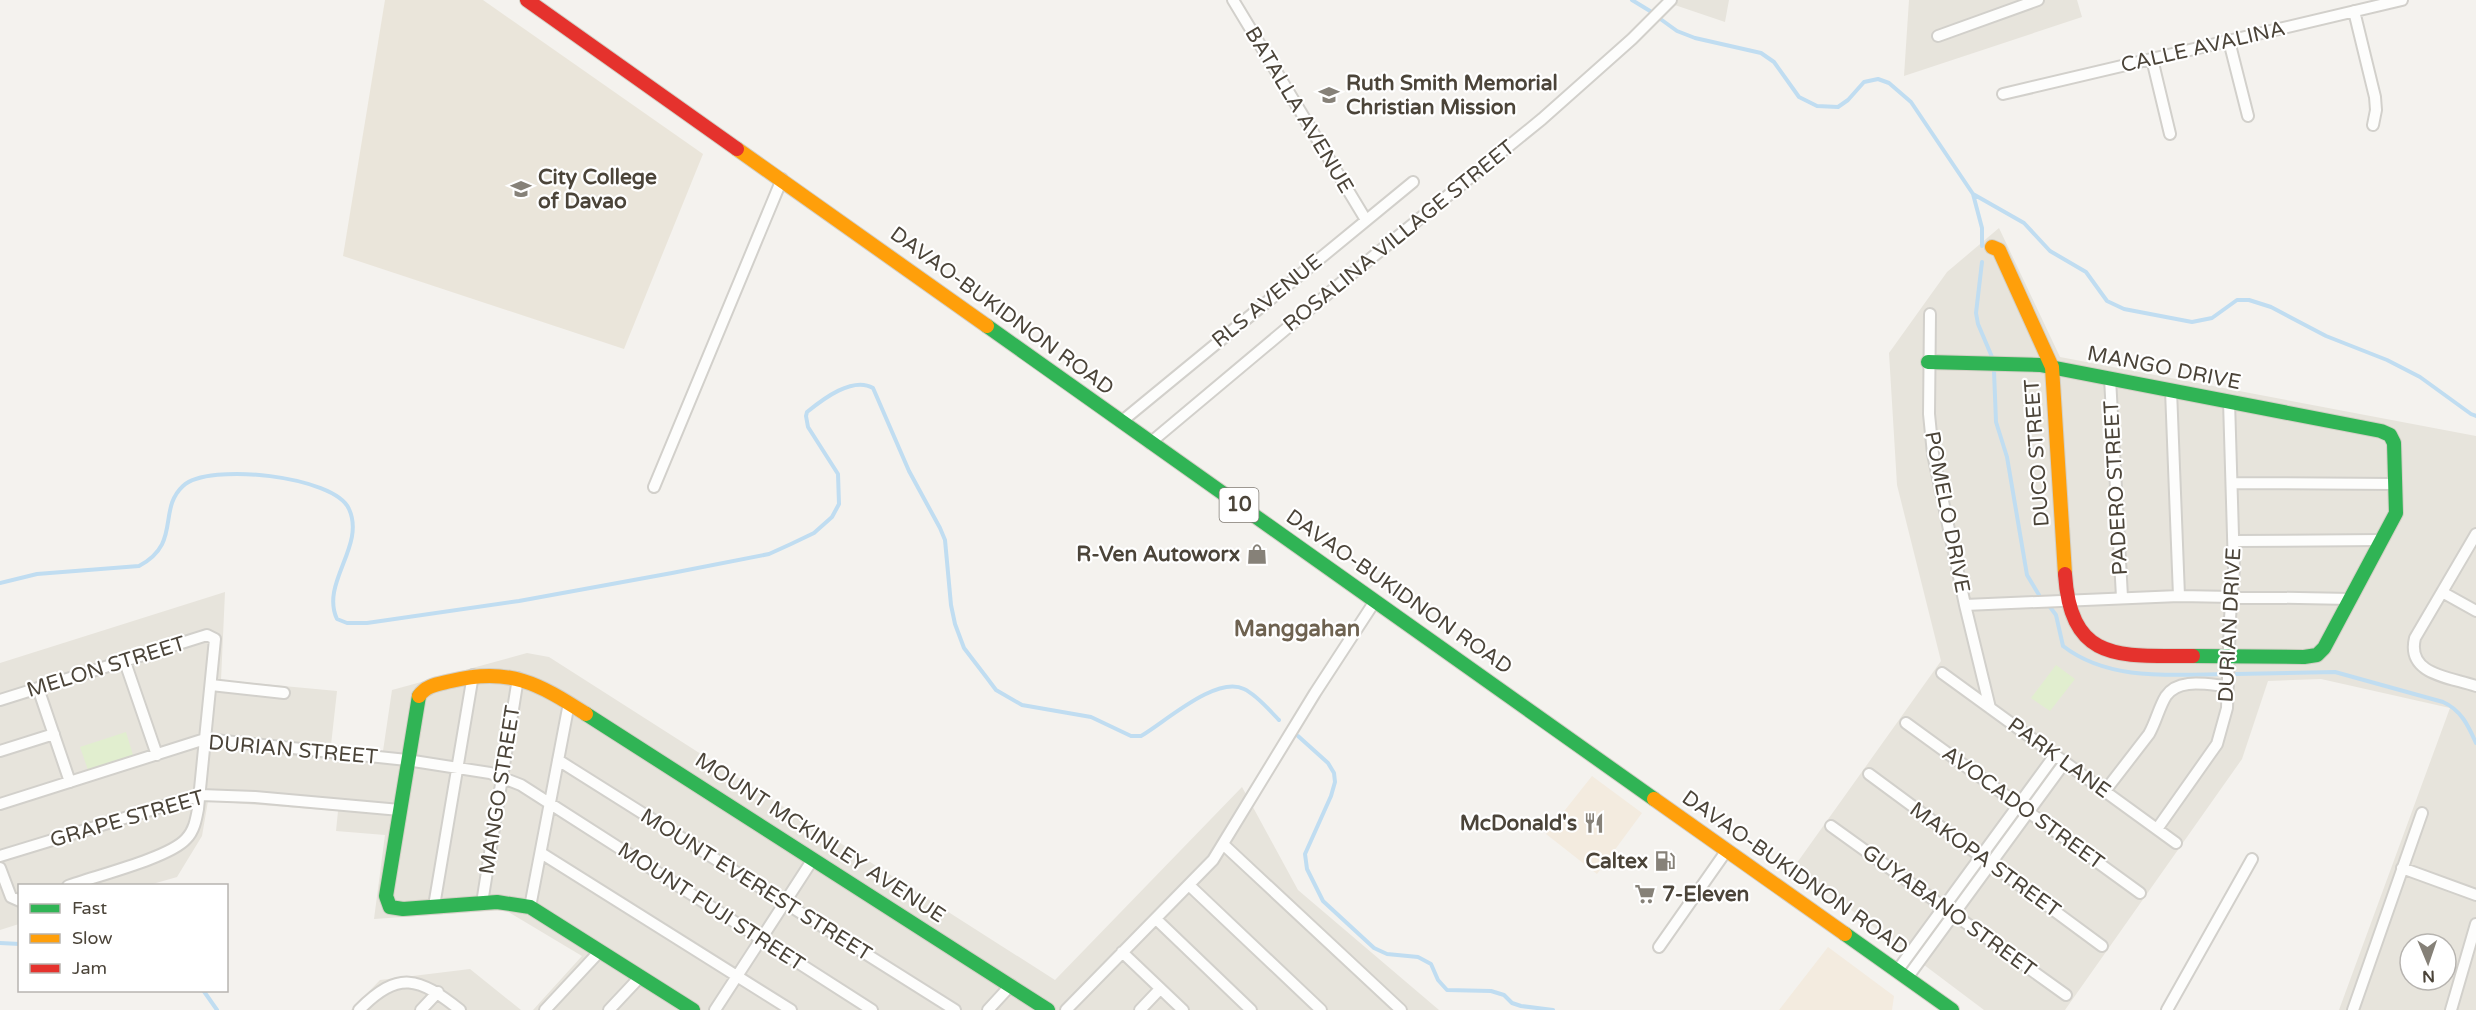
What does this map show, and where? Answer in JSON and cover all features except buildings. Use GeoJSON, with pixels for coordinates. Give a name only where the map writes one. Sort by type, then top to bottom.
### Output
{"type":"FeatureCollection","features":[{"type":"Feature","properties":{"kind":"main road","name":"DAVAO-BUKIDNON ROAD"},"geometry":{"type":"LineString","coordinates":[[527,0],[1952,1010]]}},
{"type":"Feature","properties":{"kind":"main road","name":"DUCO STREET"},"geometry":{"type":"LineString","coordinates":[[1992,247],[1999,250],[2052,367],[2067,599],[2072,616],[2091,641],[2109,652],[2121,655],[2304,657],[2317,655],[2324,648],[2351,599]]}},
{"type":"Feature","properties":{"kind":"main road","name":"MANGO DRIVE"},"geometry":{"type":"LineString","coordinates":[[1928,362],[2020,363],[2052,367],[2381,431],[2390,435],[2394,443],[2396,484]]}},
{"type":"Feature","properties":{"kind":"main road"},"geometry":{"type":"LineString","coordinates":[[2351,599],[2396,513],[2396,484]]}},
{"type":"Feature","properties":{"kind":"main road","name":"MOUNT MCKINLEY AVENUE"},"geometry":{"type":"LineString","coordinates":[[408,760],[417,700],[421,692],[429,687],[473,675],[502,674],[518,678],[569,703],[1048,1010]]}},
{"type":"Feature","properties":{"kind":"main road"},"geometry":{"type":"LineString","coordinates":[[408,760],[386,896],[390,907],[395,909],[482,903],[509,903],[530,907],[640,976],[676,1006],[693,1010]]}},
{"type":"Feature","properties":{"kind":"street","name":"ROSALINA VILLAGE STREET"},"geometry":{"type":"LineString","coordinates":[[1150,443],[1348,277],[1542,119],[1632,39],[1671,0]]}},
{"type":"Feature","properties":{"kind":"street"},"geometry":{"type":"LineString","coordinates":[[1938,36],[2038,0]]}},
{"type":"Feature","properties":{"kind":"street","name":"CALLE AVALINA"},"geometry":{"type":"LineString","coordinates":[[2003,94],[2402,0]]}},
{"type":"Feature","properties":{"kind":"street","name":"BATALLA AVENUE"},"geometry":{"type":"LineString","coordinates":[[1237,2],[1366,220]]}},
{"type":"Feature","properties":{"kind":"street"},"geometry":{"type":"LineString","coordinates":[[2354,11],[2375,97],[2376,110],[2373,125]]}},
{"type":"Feature","properties":{"kind":"street"},"geometry":{"type":"LineString","coordinates":[[2229,40],[2248,116]]}},
{"type":"Feature","properties":{"kind":"street"},"geometry":{"type":"LineString","coordinates":[[2152,59],[2170,134]]}},
{"type":"Feature","properties":{"kind":"street"},"geometry":{"type":"LineString","coordinates":[[654,487],[782,179]]}},
{"type":"Feature","properties":{"kind":"street","name":"RLS AVENUE"},"geometry":{"type":"LineString","coordinates":[[1121,422],[1413,182]]}},
{"type":"Feature","properties":{"kind":"street","name":"POMELO DRIVE"},"geometry":{"type":"LineString","coordinates":[[1930,314],[1928,362],[1930,437],[1965,605],[1990,708]]}},
{"type":"Feature","properties":{"kind":"street","name":"PADERO STREET"},"geometry":{"type":"LineString","coordinates":[[2110,378],[2122,597]]}},
{"type":"Feature","properties":{"kind":"street"},"geometry":{"type":"LineString","coordinates":[[2171,390],[2179,596]]}},
{"type":"Feature","properties":{"kind":"street","name":"DURIAN DRIVE"},"geometry":{"type":"LineString","coordinates":[[2157,829],[2217,744],[2227,708],[2234,541],[2229,402]]}},
{"type":"Feature","properties":{"kind":"street"},"geometry":{"type":"LineString","coordinates":[[2232,483],[2396,484]]}},
{"type":"Feature","properties":{"kind":"street"},"geometry":{"type":"LineString","coordinates":[[2476,534],[2415,638],[2414,659],[2424,669],[2476,686]]}},
{"type":"Feature","properties":{"kind":"street"},"geometry":{"type":"LineString","coordinates":[[2234,541],[2380,540]]}},
{"type":"Feature","properties":{"kind":"street"},"geometry":{"type":"LineString","coordinates":[[2442,592],[2476,611]]}},
{"type":"Feature","properties":{"kind":"street"},"geometry":{"type":"LineString","coordinates":[[1965,605],[2179,596],[2351,599]]}},
{"type":"Feature","properties":{"kind":"street"},"geometry":{"type":"LineString","coordinates":[[1066,1010],[1190,885],[1224,845],[1315,693],[1376,601]]}},
{"type":"Feature","properties":{"kind":"street","name":"MELON STREET"},"geometry":{"type":"LineString","coordinates":[[0,700],[207,635],[213,636],[215,642],[211,685]]}},
{"type":"Feature","properties":{"kind":"street"},"geometry":{"type":"LineString","coordinates":[[125,662],[157,755]]}},
{"type":"Feature","properties":{"kind":"street","name":"PARK LANE"},"geometry":{"type":"LineString","coordinates":[[1942,673],[2176,843]]}},
{"type":"Feature","properties":{"kind":"street"},"geometry":{"type":"LineString","coordinates":[[435,906],[473,675]]}},
{"type":"Feature","properties":{"kind":"street","name":"MANGO STREET"},"geometry":{"type":"LineString","coordinates":[[482,903],[518,678]]}},
{"type":"Feature","properties":{"kind":"street"},"geometry":{"type":"LineString","coordinates":[[2105,791],[2149,734],[2165,697],[2172,689],[2190,684],[2228,686]]}},
{"type":"Feature","properties":{"kind":"street"},"geometry":{"type":"LineString","coordinates":[[71,884],[171,851],[193,830],[200,795],[211,685],[284,693]]}},
{"type":"Feature","properties":{"kind":"street"},"geometry":{"type":"LineString","coordinates":[[38,688],[70,782]]}},
{"type":"Feature","properties":{"kind":"street"},"geometry":{"type":"LineString","coordinates":[[530,907],[569,703]]}},
{"type":"Feature","properties":{"kind":"street","name":"AVOCADO STREET"},"geometry":{"type":"LineString","coordinates":[[1906,723],[2140,893]]}},
{"type":"Feature","properties":{"kind":"street"},"geometry":{"type":"LineString","coordinates":[[0,751],[54,734]]}},
{"type":"Feature","properties":{"kind":"street","name":"DURIAN STREET"},"geometry":{"type":"LineString","coordinates":[[0,804],[205,740],[408,760],[502,776],[550,804]]}},
{"type":"Feature","properties":{"kind":"street"},"geometry":{"type":"LineString","coordinates":[[1902,975],[1920,940],[2055,755]]}},
{"type":"Feature","properties":{"kind":"street","name":"MOUNT EVEREST STREET"},"geometry":{"type":"LineString","coordinates":[[558,760],[955,1010]]}},
{"type":"Feature","properties":{"kind":"street"},"geometry":{"type":"LineString","coordinates":[[1902,975],[1930,947],[2065,762]]}},
{"type":"Feature","properties":{"kind":"street","name":"MAKOPA STREET"},"geometry":{"type":"LineString","coordinates":[[1869,774],[2102,946]]}},
{"type":"Feature","properties":{"kind":"street","name":"GRAPE STREET"},"geometry":{"type":"LineString","coordinates":[[0,856],[200,795],[255,797],[400,810]]}},
{"type":"Feature","properties":{"kind":"street","name":"MOUNT FUJI STREET"},"geometry":{"type":"LineString","coordinates":[[550,804],[872,1010]]}},
{"type":"Feature","properties":{"kind":"street"},"geometry":{"type":"LineString","coordinates":[[2353,1010],[2422,813]]}},
{"type":"Feature","properties":{"kind":"street","name":"GUYABANO STREET"},"geometry":{"type":"LineString","coordinates":[[1831,826],[2066,995]]}},
{"type":"Feature","properties":{"kind":"street"},"geometry":{"type":"LineString","coordinates":[[1224,845],[1401,1010]]}},
{"type":"Feature","properties":{"kind":"street"},"geometry":{"type":"LineString","coordinates":[[1659,947],[1727,850]]}},
{"type":"Feature","properties":{"kind":"street"},"geometry":{"type":"LineString","coordinates":[[541,853],[791,1010]]}},
{"type":"Feature","properties":{"kind":"street"},"geometry":{"type":"LineString","coordinates":[[715,1010],[813,859]]}},
{"type":"Feature","properties":{"kind":"street"},"geometry":{"type":"LineString","coordinates":[[2168,1010],[2252,859]]}},
{"type":"Feature","properties":{"kind":"street"},"geometry":{"type":"LineString","coordinates":[[0,868],[10,894],[17,900]]}},
{"type":"Feature","properties":{"kind":"street"},"geometry":{"type":"LineString","coordinates":[[2403,868],[2476,896]]}},
{"type":"Feature","properties":{"kind":"street"},"geometry":{"type":"LineString","coordinates":[[1190,885],[1321,1010]]}},
{"type":"Feature","properties":{"kind":"street"},"geometry":{"type":"LineString","coordinates":[[1156,919],[1251,1010]]}},
{"type":"Feature","properties":{"kind":"street"},"geometry":{"type":"LineString","coordinates":[[2451,1010],[2476,924]]}},
{"type":"Feature","properties":{"kind":"street"},"geometry":{"type":"LineString","coordinates":[[1920,940],[1930,947]]}},
{"type":"Feature","properties":{"kind":"street"},"geometry":{"type":"LineString","coordinates":[[544,1010],[600,951]]}},
{"type":"Feature","properties":{"kind":"street"},"geometry":{"type":"LineString","coordinates":[[1122,952],[1183,1010]]}},
{"type":"Feature","properties":{"kind":"street"},"geometry":{"type":"LineString","coordinates":[[609,1010],[640,976]]}},
{"type":"Feature","properties":{"kind":"street"},"geometry":{"type":"LineString","coordinates":[[359,1010],[377,992],[395,984],[423,985],[438,992],[460,1010]]}},
{"type":"Feature","properties":{"kind":"street"},"geometry":{"type":"LineString","coordinates":[[988,1010],[1011,985]]}},
{"type":"Feature","properties":{"kind":"street"},"geometry":{"type":"LineString","coordinates":[[1140,1010],[1160,989]]}},
{"type":"Feature","properties":{"kind":"street"},"geometry":{"type":"LineString","coordinates":[[421,1010],[438,992]]}},
{"type":"Feature","properties":{"kind":"shaded area","name":"City College of Davao"},"geometry":{"type":"Polygon","coordinates":[[[385,0],[483,0],[703,154],[624,349],[343,256],[385,0]]]}},
{"type":"Feature","properties":{"kind":"shaded area"},"geometry":{"type":"Polygon","coordinates":[[[1660,0],[1729,0],[1725,22],[1660,0]]]}},
{"type":"Feature","properties":{"kind":"shaded area"},"geometry":{"type":"Polygon","coordinates":[[[1909,0],[2077,0],[2082,17],[1904,76],[1909,0]]]}},
{"type":"Feature","properties":{"kind":"shaded area"},"geometry":{"type":"Polygon","coordinates":[[[1999,228],[2060,357],[2476,436],[2476,1010],[2339,1010],[2450,708],[2321,679],[2268,681],[2242,759],[2065,1010],[1984,1010],[1794,867],[1941,661],[1897,485],[1889,353],[1947,272],[1999,228]]]}},
{"type":"Feature","properties":{"kind":"shaded area"},"geometry":{"type":"Polygon","coordinates":[[[225,592],[221,680],[337,691],[331,745],[383,751],[392,690],[527,653],[549,657],[1055,980],[1242,787],[1298,890],[1439,1010],[533,1010],[582,956],[505,910],[374,919],[385,835],[336,831],[338,811],[208,801],[202,836],[177,877],[152,884],[18,884],[18,924],[0,930],[0,663],[225,592]]]}},
{"type":"Feature","properties":{"kind":"shaded area","name":"McDonald's"},"geometry":{"type":"Polygon","coordinates":[[[1592,776],[1642,813],[1597,874],[1546,834],[1592,776]]]}},
{"type":"Feature","properties":{"kind":"shaded area"},"geometry":{"type":"Polygon","coordinates":[[[1828,947],[1894,996],[1892,1010],[1779,1010],[1828,947]]]}},
{"type":"Feature","properties":{"kind":"shaded area"},"geometry":{"type":"Polygon","coordinates":[[[470,969],[521,1010],[351,1010],[380,980],[470,969]]]}},
{"type":"Feature","properties":{"kind":"green space"},"geometry":{"type":"Polygon","coordinates":[[[2056,665],[2075,679],[2050,711],[2031,698],[2056,665]]]}},
{"type":"Feature","properties":{"kind":"green space"},"geometry":{"type":"Polygon","coordinates":[[[126,732],[133,755],[88,770],[80,747],[126,732]]]}},
{"type":"Feature","properties":{"kind":"waterway"},"geometry":{"type":"LineString","coordinates":[[1632,0],[1650,11]]}},
{"type":"Feature","properties":{"kind":"waterway"},"geometry":{"type":"LineString","coordinates":[[1659,18],[1677,31],[1695,38],[1761,53],[1774,62],[1799,97],[1817,106],[1838,107],[1848,100],[1864,82],[1878,79],[1889,83],[1911,102],[1973,194],[1982,228],[1982,246]]}},
{"type":"Feature","properties":{"kind":"waterway"},"geometry":{"type":"LineString","coordinates":[[1973,194],[2024,223],[2050,251],[2086,272],[2107,301],[2124,309],[2192,322],[2212,318],[2237,300],[2249,300],[2271,307],[2326,336],[2387,360],[2420,377],[2476,416]]}},
{"type":"Feature","properties":{"kind":"waterway"},"geometry":{"type":"LineString","coordinates":[[1982,262],[1976,313],[1978,324],[1992,357]]}},
{"type":"Feature","properties":{"kind":"waterway"},"geometry":{"type":"LineString","coordinates":[[1994,371],[1996,422],[2007,457],[2027,575],[2039,595]]}},
{"type":"Feature","properties":{"kind":"waterway"},"geometry":{"type":"LineString","coordinates":[[0,583],[37,574],[139,566],[152,557],[160,547],[165,537],[171,505],[175,495],[183,486],[197,479],[243,474],[270,476],[321,488],[339,498],[349,509],[353,523],[352,537],[334,592],[333,605],[337,619],[347,623],[367,623],[519,601],[769,554],[814,533],[832,517],[839,504],[838,474],[808,427],[807,412],[838,391],[856,385],[865,385],[873,388],[909,471],[945,540],[951,605],[964,648],[996,690],[1022,705],[1091,717],[1131,736],[1141,736],[1205,694],[1232,686],[1254,695],[1279,720]]}},
{"type":"Feature","properties":{"kind":"waterway"},"geometry":{"type":"LineString","coordinates":[[2050,607],[2056,615],[2063,646],[2100,665],[2140,674],[2224,674]]}},
{"type":"Feature","properties":{"kind":"waterway"},"geometry":{"type":"LineString","coordinates":[[2236,674],[2335,672],[2443,702],[2455,709],[2467,724],[2476,743]]}},
{"type":"Feature","properties":{"kind":"waterway"},"geometry":{"type":"LineString","coordinates":[[1298,736],[1328,763],[1334,773],[1335,782],[1331,796],[1305,854],[1307,869],[1323,901],[1374,948],[1387,954],[1418,957],[1431,964],[1438,980],[1447,990],[1491,991],[1504,995],[1512,1003],[1521,1006],[1553,1010]]}},
{"type":"Feature","properties":{"kind":"waterway"},"geometry":{"type":"LineString","coordinates":[[0,943],[18,944]]}},
{"type":"Feature","properties":{"kind":"waterway"},"geometry":{"type":"LineString","coordinates":[[204,992],[217,1010]]}},
{"type":"Feature","properties":{"kind":"traffic: fast"},"geometry":{"type":"LineString","coordinates":[[987,326],[1654,799]]}},
{"type":"Feature","properties":{"kind":"traffic: fast"},"geometry":{"type":"LineString","coordinates":[[1928,362],[2040,365],[2381,431],[2390,435],[2394,443],[2396,513],[2324,648],[2317,655],[2304,657],[2193,656]]}},
{"type":"Feature","properties":{"kind":"traffic: fast"},"geometry":{"type":"LineString","coordinates":[[419,696],[386,896],[390,907],[403,909],[497,902],[530,907],[693,1010]]}},
{"type":"Feature","properties":{"kind":"traffic: fast"},"geometry":{"type":"LineString","coordinates":[[586,714],[1048,1010]]}},
{"type":"Feature","properties":{"kind":"traffic: fast"},"geometry":{"type":"LineString","coordinates":[[1845,934],[1952,1010]]}},
{"type":"Feature","properties":{"kind":"traffic: slow"},"geometry":{"type":"LineString","coordinates":[[737,149],[987,326]]}},
{"type":"Feature","properties":{"kind":"traffic: slow"},"geometry":{"type":"LineString","coordinates":[[1992,247],[1999,250],[2052,367],[2065,574]]}},
{"type":"Feature","properties":{"kind":"traffic: slow"},"geometry":{"type":"LineString","coordinates":[[419,696],[429,687],[437,684],[471,677],[507,677],[537,686],[586,714]]}},
{"type":"Feature","properties":{"kind":"traffic: slow"},"geometry":{"type":"LineString","coordinates":[[1654,799],[1845,934]]}},
{"type":"Feature","properties":{"kind":"traffic: jam"},"geometry":{"type":"LineString","coordinates":[[527,0],[737,149]]}},
{"type":"Feature","properties":{"kind":"traffic: jam"},"geometry":{"type":"LineString","coordinates":[[2065,574],[2069,604],[2078,625],[2089,640],[2105,649],[2123,654],[2193,656]]}},
{"type":"Feature","properties":{"kind":"place","name":"Ruth Smith Memorial Christian Mission"},"geometry":{"type":"Point","coordinates":[1329,95]}},
{"type":"Feature","properties":{"kind":"place","name":"City College of Davao"},"geometry":{"type":"Point","coordinates":[521,189]}},
{"type":"Feature","properties":{"kind":"place","name":"R-Ven Autoworx"},"geometry":{"type":"Point","coordinates":[1257,554]}},
{"type":"Feature","properties":{"kind":"place","name":"McDonald's"},"geometry":{"type":"Point","coordinates":[1594,823]}},
{"type":"Feature","properties":{"kind":"place","name":"Caltex"},"geometry":{"type":"Point","coordinates":[1665,861]}},
{"type":"Feature","properties":{"kind":"place","name":"7-Eleven"},"geometry":{"type":"Point","coordinates":[1645,894]}},
{"type":"Feature","properties":{"kind":"district","name":"Manggahan"},"geometry":{"type":"Point","coordinates":[1297,629]}}]}
